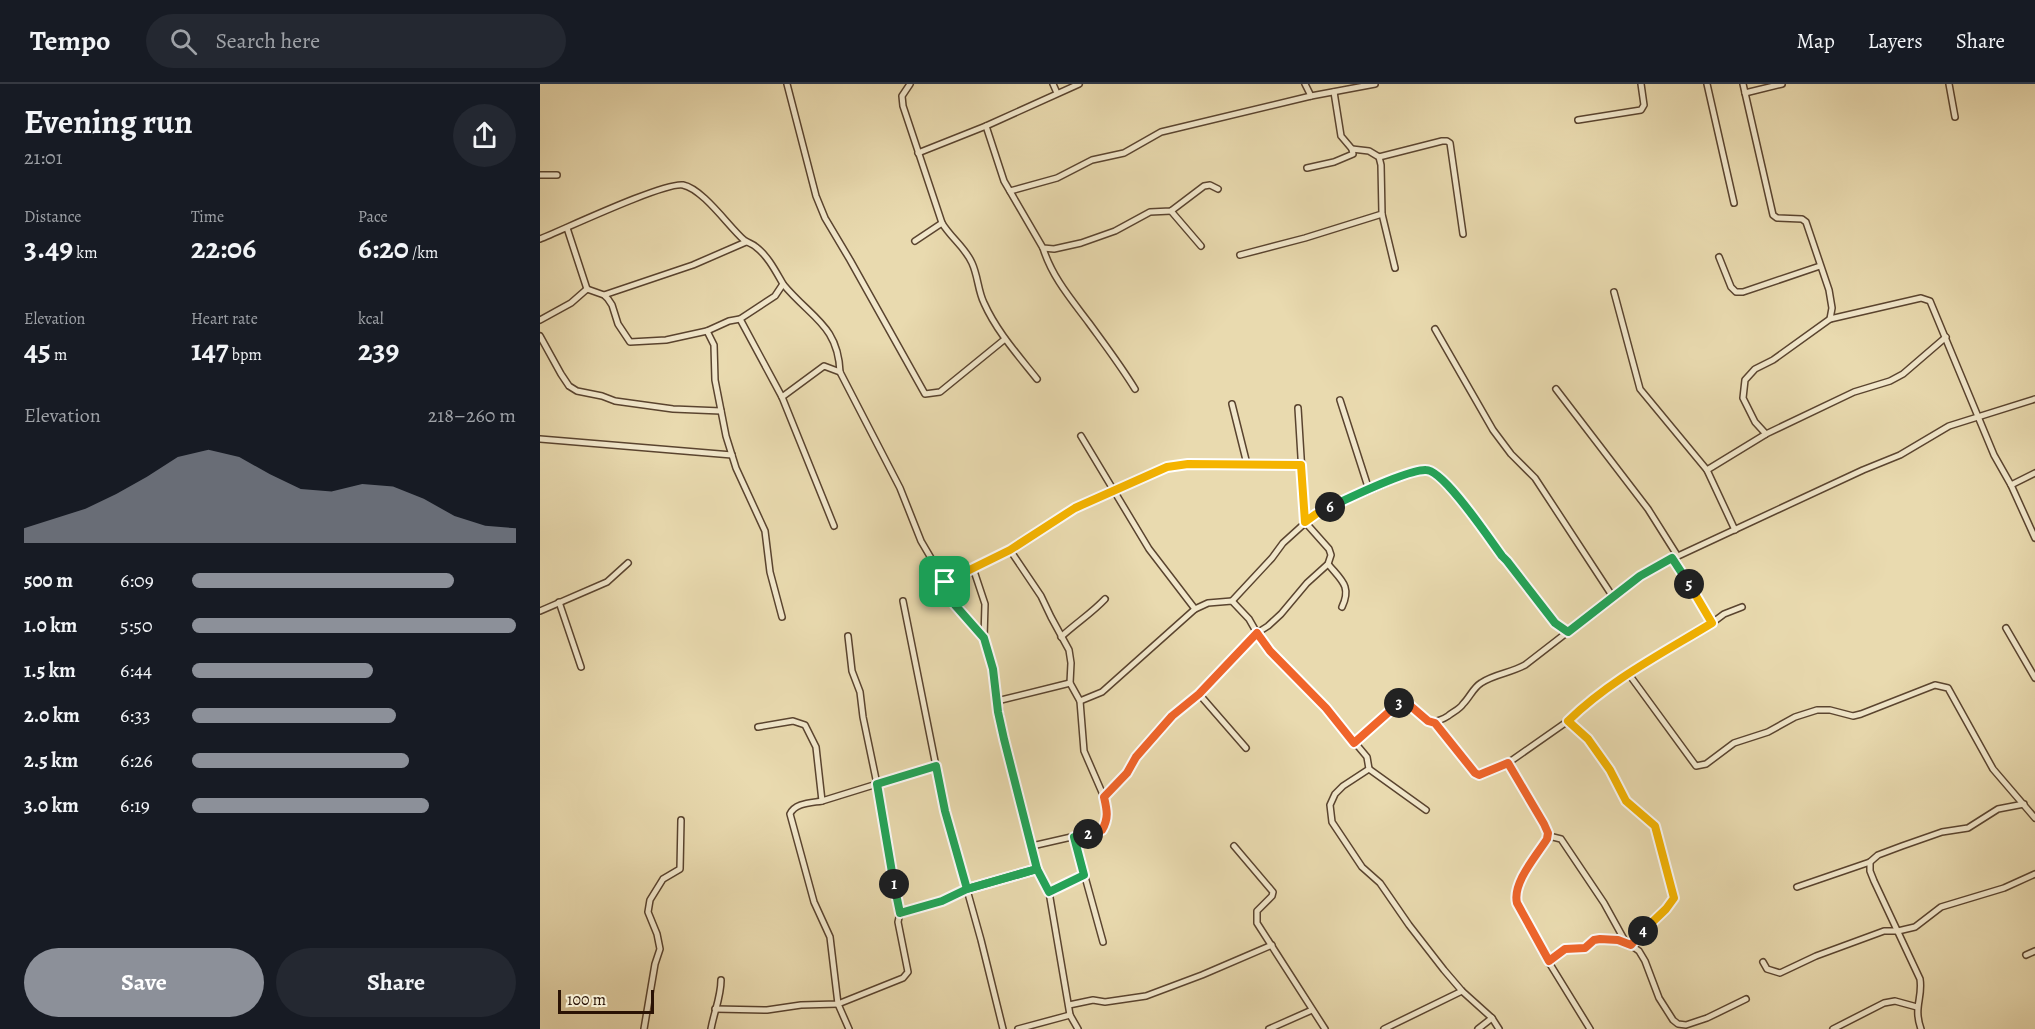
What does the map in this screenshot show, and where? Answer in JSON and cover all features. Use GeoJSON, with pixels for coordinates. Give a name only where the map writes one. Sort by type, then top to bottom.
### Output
{"type":"FeatureCollection","features":[{"type":"Feature","properties":{"kind":"street"},"geometry":{"type":"LineString","coordinates":[[787,84],[814,186],[825,218],[925,394],[940,392],[1005,339]]}},
{"type":"Feature","properties":{"kind":"street"},"geometry":{"type":"LineString","coordinates":[[910,84],[902,96],[903,106],[942,223],[969,258],[977,276],[984,303],[1005,339],[1037,379]]}},
{"type":"Feature","properties":{"kind":"street"},"geometry":{"type":"LineString","coordinates":[[1053,84],[1057,93]]}},
{"type":"Feature","properties":{"kind":"street"},"geometry":{"type":"LineString","coordinates":[[918,153],[986,126],[1079,84]]}},
{"type":"Feature","properties":{"kind":"street"},"geometry":{"type":"LineString","coordinates":[[1305,84],[1311,96]]}},
{"type":"Feature","properties":{"kind":"street"},"geometry":{"type":"LineString","coordinates":[[1010,191],[1057,178],[1092,160],[1124,153],[1161,132],[1311,96],[1375,84]]}},
{"type":"Feature","properties":{"kind":"street"},"geometry":{"type":"LineString","coordinates":[[1578,120],[1641,110],[1644,105],[1641,84]]}},
{"type":"Feature","properties":{"kind":"street"},"geometry":{"type":"LineString","coordinates":[[1707,84],[1734,203]]}},
{"type":"Feature","properties":{"kind":"street"},"geometry":{"type":"LineString","coordinates":[[1743,84],[1773,215],[1777,218],[1804,220],[1829,290],[1832,309],[1830,319]]}},
{"type":"Feature","properties":{"kind":"street"},"geometry":{"type":"LineString","coordinates":[[1745,93],[1782,84]]}},
{"type":"Feature","properties":{"kind":"street"},"geometry":{"type":"LineString","coordinates":[[1949,84],[1955,117]]}},
{"type":"Feature","properties":{"kind":"street"},"geometry":{"type":"LineString","coordinates":[[1334,92],[1341,136],[1352,149],[1369,150],[1379,157],[1382,214],[1395,268]]}},
{"type":"Feature","properties":{"kind":"street"},"geometry":{"type":"LineString","coordinates":[[986,126],[998,167],[1061,285],[1135,389]]}},
{"type":"Feature","properties":{"kind":"street"},"geometry":{"type":"LineString","coordinates":[[1379,157],[1442,141],[1450,143],[1463,234]]}},
{"type":"Feature","properties":{"kind":"street"},"geometry":{"type":"LineString","coordinates":[[1307,168],[1351,156],[1352,149]]}},
{"type":"Feature","properties":{"kind":"street"},"geometry":{"type":"LineString","coordinates":[[540,175],[557,175]]}},
{"type":"Feature","properties":{"kind":"street"},"geometry":{"type":"LineString","coordinates":[[540,239],[648,194],[674,186],[684,185],[704,199],[746,242],[756,246],[797,301],[825,326],[835,341],[840,356],[840,372],[900,488],[921,541],[945,582],[955,605],[984,638]]}},
{"type":"Feature","properties":{"kind":"street"},"geometry":{"type":"LineString","coordinates":[[1043,248],[1054,249],[1081,243],[1115,231],[1150,212],[1171,211],[1204,186],[1210,185],[1218,189]]}},
{"type":"Feature","properties":{"kind":"street"},"geometry":{"type":"LineString","coordinates":[[1171,211],[1201,246]]}},
{"type":"Feature","properties":{"kind":"street"},"geometry":{"type":"LineString","coordinates":[[1240,255],[1382,214]]}},
{"type":"Feature","properties":{"kind":"street"},"geometry":{"type":"LineString","coordinates":[[915,241],[942,223]]}},
{"type":"Feature","properties":{"kind":"street"},"geometry":{"type":"LineString","coordinates":[[567,228],[586,290]]}},
{"type":"Feature","properties":{"kind":"street"},"geometry":{"type":"LineString","coordinates":[[586,290],[604,295],[693,266],[746,242]]}},
{"type":"Feature","properties":{"kind":"street"},"geometry":{"type":"LineString","coordinates":[[1719,256],[1731,287],[1736,292],[1743,292],[1820,266]]}},
{"type":"Feature","properties":{"kind":"street"},"geometry":{"type":"LineString","coordinates":[[604,295],[612,305],[618,324],[630,342],[666,340],[708,331],[729,321],[740,319],[775,296],[783,284]]}},
{"type":"Feature","properties":{"kind":"street"},"geometry":{"type":"LineString","coordinates":[[540,320],[571,303],[586,290]]}},
{"type":"Feature","properties":{"kind":"street"},"geometry":{"type":"LineString","coordinates":[[1614,292],[1640,389],[1707,470],[1735,530]]}},
{"type":"Feature","properties":{"kind":"street"},"geometry":{"type":"LineString","coordinates":[[1766,434],[1755,422],[1743,398],[1745,380],[1755,369],[1773,360],[1830,319],[1922,298],[1930,301],[1994,455],[2011,485],[2035,538]]}},
{"type":"Feature","properties":{"kind":"street"},"geometry":{"type":"LineString","coordinates":[[740,319],[782,397],[834,526]]}},
{"type":"Feature","properties":{"kind":"street"},"geometry":{"type":"LineString","coordinates":[[1435,329],[1493,430],[1511,454],[1538,481],[1613,597]]}},
{"type":"Feature","properties":{"kind":"street"},"geometry":{"type":"LineString","coordinates":[[708,331],[714,345],[715,380],[732,455],[742,483],[765,531],[770,572],[782,617]]}},
{"type":"Feature","properties":{"kind":"street"},"geometry":{"type":"LineString","coordinates":[[540,336],[569,386],[577,391],[615,401],[673,409],[721,411]]}},
{"type":"Feature","properties":{"kind":"street"},"geometry":{"type":"LineString","coordinates":[[1707,470],[1766,434],[1854,392],[1890,381],[1903,374],[1946,337]]}},
{"type":"Feature","properties":{"kind":"street"},"geometry":{"type":"LineString","coordinates":[[782,397],[824,366],[840,372]]}},
{"type":"Feature","properties":{"kind":"street"},"geometry":{"type":"LineString","coordinates":[[1556,389],[1648,509],[1712,623]]}},
{"type":"Feature","properties":{"kind":"street"},"geometry":{"type":"LineString","coordinates":[[1435,723],[1462,706],[1480,683],[1516,670],[1640,576],[1675,557],[1863,470],[1892,459],[1949,426],[2035,399]]}},
{"type":"Feature","properties":{"kind":"street"},"geometry":{"type":"LineString","coordinates":[[1340,400],[1369,490]]}},
{"type":"Feature","properties":{"kind":"street"},"geometry":{"type":"LineString","coordinates":[[1232,404],[1247,464]]}},
{"type":"Feature","properties":{"kind":"street"},"geometry":{"type":"LineString","coordinates":[[1104,797],[1127,773],[1136,757],[1172,716],[1199,694],[1257,633],[1281,615],[1307,582],[1328,564],[1331,555],[1329,549],[1305,522],[1298,408]]}},
{"type":"Feature","properties":{"kind":"street"},"geometry":{"type":"LineString","coordinates":[[1081,436],[1149,549],[1195,609]]}},
{"type":"Feature","properties":{"kind":"street"},"geometry":{"type":"LineString","coordinates":[[540,439],[732,455]]}},
{"type":"Feature","properties":{"kind":"street"},"geometry":{"type":"LineString","coordinates":[[945,582],[1010,550],[1075,508],[1167,467],[1188,464],[1301,465]]}},
{"type":"Feature","properties":{"kind":"street"},"geometry":{"type":"LineString","coordinates":[[1080,701],[1102,692],[1195,609],[1208,603],[1232,601],[1272,558],[1282,543],[1316,514],[1403,476],[1426,470],[1435,473],[1466,507],[1555,623],[1568,632]]}},
{"type":"Feature","properties":{"kind":"street"},"geometry":{"type":"LineString","coordinates":[[2011,485],[2035,473]]}},
{"type":"Feature","properties":{"kind":"street"},"geometry":{"type":"LineString","coordinates":[[1010,550],[1041,596],[1069,650],[1070,683],[1080,701],[1084,751],[1104,797],[1108,815],[1102,830],[1032,846]]}},
{"type":"Feature","properties":{"kind":"street"},"geometry":{"type":"LineString","coordinates":[[540,611],[607,582],[628,563]]}},
{"type":"Feature","properties":{"kind":"street"},"geometry":{"type":"LineString","coordinates":[[1328,564],[1347,588],[1347,596],[1342,607]]}},
{"type":"Feature","properties":{"kind":"street"},"geometry":{"type":"LineString","coordinates":[[973,568],[985,604],[984,638],[993,669],[1004,739],[1037,869],[1049,892],[1070,1015],[1078,1029]]}},
{"type":"Feature","properties":{"kind":"street"},"geometry":{"type":"LineString","coordinates":[[1061,637],[1092,613],[1105,599]]}},
{"type":"Feature","properties":{"kind":"street"},"geometry":{"type":"LineString","coordinates":[[903,601],[945,811],[1003,1029]]}},
{"type":"Feature","properties":{"kind":"street"},"geometry":{"type":"LineString","coordinates":[[1232,601],[1249,619],[1270,651],[1326,708],[1367,757],[1369,769],[1426,810]]}},
{"type":"Feature","properties":{"kind":"street"},"geometry":{"type":"LineString","coordinates":[[559,602],[581,667]]}},
{"type":"Feature","properties":{"kind":"street"},"geometry":{"type":"LineString","coordinates":[[1354,743],[1402,702],[1406,702],[1428,721],[1435,723],[1479,775],[1508,763],[1568,721],[1588,701],[1628,673],[1724,614],[1742,607]]}},
{"type":"Feature","properties":{"kind":"street"},"geometry":{"type":"LineString","coordinates":[[2006,628],[2035,678]]}},
{"type":"Feature","properties":{"kind":"street"},"geometry":{"type":"LineString","coordinates":[[715,1009],[767,1010],[801,1005],[838,1004],[903,978],[909,972],[898,922],[900,913],[860,692],[852,671],[848,636]]}},
{"type":"Feature","properties":{"kind":"street"},"geometry":{"type":"LineString","coordinates":[[1628,673],[1696,766],[1706,764],[1734,743],[1768,732],[1795,717],[1817,710],[1830,710],[1853,716],[1935,685],[1948,688],[1993,769],[2035,818]]}},
{"type":"Feature","properties":{"kind":"street"},"geometry":{"type":"LineString","coordinates":[[997,701],[1070,683]]}},
{"type":"Feature","properties":{"kind":"street"},"geometry":{"type":"LineString","coordinates":[[1199,694],[1246,748]]}},
{"type":"Feature","properties":{"kind":"street"},"geometry":{"type":"LineString","coordinates":[[758,727],[793,721],[805,725],[816,747],[822,801]]}},
{"type":"Feature","properties":{"kind":"street"},"geometry":{"type":"LineString","coordinates":[[1568,721],[1588,739],[1610,770],[1626,801],[1650,821],[1658,833],[1674,898],[1631,945]]}},
{"type":"Feature","properties":{"kind":"street"},"geometry":{"type":"LineString","coordinates":[[1508,763],[1548,833],[1547,839],[1517,885],[1515,895],[1517,903],[1590,1029]]}},
{"type":"Feature","properties":{"kind":"street"},"geometry":{"type":"LineString","coordinates":[[849,1029],[838,1004],[830,937],[814,902],[790,814],[794,808],[936,766]]}},
{"type":"Feature","properties":{"kind":"street"},"geometry":{"type":"LineString","coordinates":[[1369,769],[1335,794],[1330,805],[1332,822],[1362,867],[1380,883],[1409,926],[1462,991],[1492,1018],[1499,1029]]}},
{"type":"Feature","properties":{"kind":"street"},"geometry":{"type":"LineString","coordinates":[[1797,887],[1870,862],[1878,855],[1942,832],[1968,828],[1998,809],[2024,804]]}},
{"type":"Feature","properties":{"kind":"street"},"geometry":{"type":"LineString","coordinates":[[644,1029],[655,964],[660,950],[657,934],[648,912],[650,900],[663,879],[680,869],[681,820]]}},
{"type":"Feature","properties":{"kind":"street"},"geometry":{"type":"LineString","coordinates":[[1074,837],[1104,942]]}},
{"type":"Feature","properties":{"kind":"street"},"geometry":{"type":"LineString","coordinates":[[1547,839],[1553,837],[1561,839],[1604,903],[1625,941]]}},
{"type":"Feature","properties":{"kind":"street"},"geometry":{"type":"LineString","coordinates":[[1234,846],[1273,892],[1272,896],[1257,911],[1257,923],[1325,1029]]}},
{"type":"Feature","properties":{"kind":"street"},"geometry":{"type":"LineString","coordinates":[[1870,862],[1870,871],[1920,979],[1922,987],[1917,1007],[1921,1029]]}},
{"type":"Feature","properties":{"kind":"street"},"geometry":{"type":"LineString","coordinates":[[900,913],[942,901],[967,889],[1037,869]]}},
{"type":"Feature","properties":{"kind":"street"},"geometry":{"type":"LineString","coordinates":[[1763,962],[1767,969],[1780,973],[1816,956],[1884,931],[1915,927],[1941,907],[2004,888],[2035,874]]}},
{"type":"Feature","properties":{"kind":"street"},"geometry":{"type":"LineString","coordinates":[[1049,892],[1084,875]]}},
{"type":"Feature","properties":{"kind":"street"},"geometry":{"type":"LineString","coordinates":[[1549,961],[1565,949],[1585,948],[1594,940],[1625,941],[1639,951],[1659,998],[1672,1020],[1678,1024],[1686,1025],[1707,1018],[1746,999]]}},
{"type":"Feature","properties":{"kind":"street"},"geometry":{"type":"LineString","coordinates":[[1069,1005],[1093,1000],[1105,1002],[1146,996],[1272,945]]}},
{"type":"Feature","properties":{"kind":"street"},"geometry":{"type":"LineString","coordinates":[[2026,955],[2035,951]]}},
{"type":"Feature","properties":{"kind":"street"},"geometry":{"type":"LineString","coordinates":[[711,1029],[721,994],[721,980]]}},
{"type":"Feature","properties":{"kind":"street"},"geometry":{"type":"LineString","coordinates":[[1384,1029],[1462,991]]}},
{"type":"Feature","properties":{"kind":"street"},"geometry":{"type":"LineString","coordinates":[[1833,1029],[1884,1003],[1895,1001],[1917,1007]]}},
{"type":"Feature","properties":{"kind":"street"},"geometry":{"type":"LineString","coordinates":[[1269,1029],[1312,1010]]}},
{"type":"Feature","properties":{"kind":"street"},"geometry":{"type":"LineString","coordinates":[[1018,1029],[1070,1015]]}},
{"type":"Feature","properties":{"kind":"street"},"geometry":{"type":"LineString","coordinates":[[1478,1029],[1492,1018]]}},
{"type":"Feature","properties":{"kind":"route"},"geometry":{"type":"LineString","coordinates":[[945,582],[955,605],[984,638],[993,669],[1004,739],[1037,869],[967,889],[942,901],[900,913],[877,784],[936,766],[945,811],[967,889],[1037,869],[1049,892],[1084,875],[1074,837],[1102,830],[1108,815],[1104,797],[1127,773],[1136,757],[1172,716],[1199,694],[1257,633],[1270,651],[1326,708],[1354,743],[1399,703],[1406,702],[1428,721],[1435,723],[1475,773],[1479,775],[1508,763],[1548,833],[1547,839],[1517,885],[1515,895],[1517,903],[1549,961],[1569,947],[1585,948],[1594,940],[1618,940],[1631,945],[1674,898],[1655,826],[1623,798],[1610,770],[1588,739],[1568,721],[1588,701],[1628,673],[1712,623],[1672,558],[1640,576],[1568,632],[1555,623],[1466,507],[1435,473],[1426,470],[1403,476],[1316,514],[1305,522],[1301,465],[1188,464],[1167,467],[1075,508],[1010,550],[945,582]]}}]}
